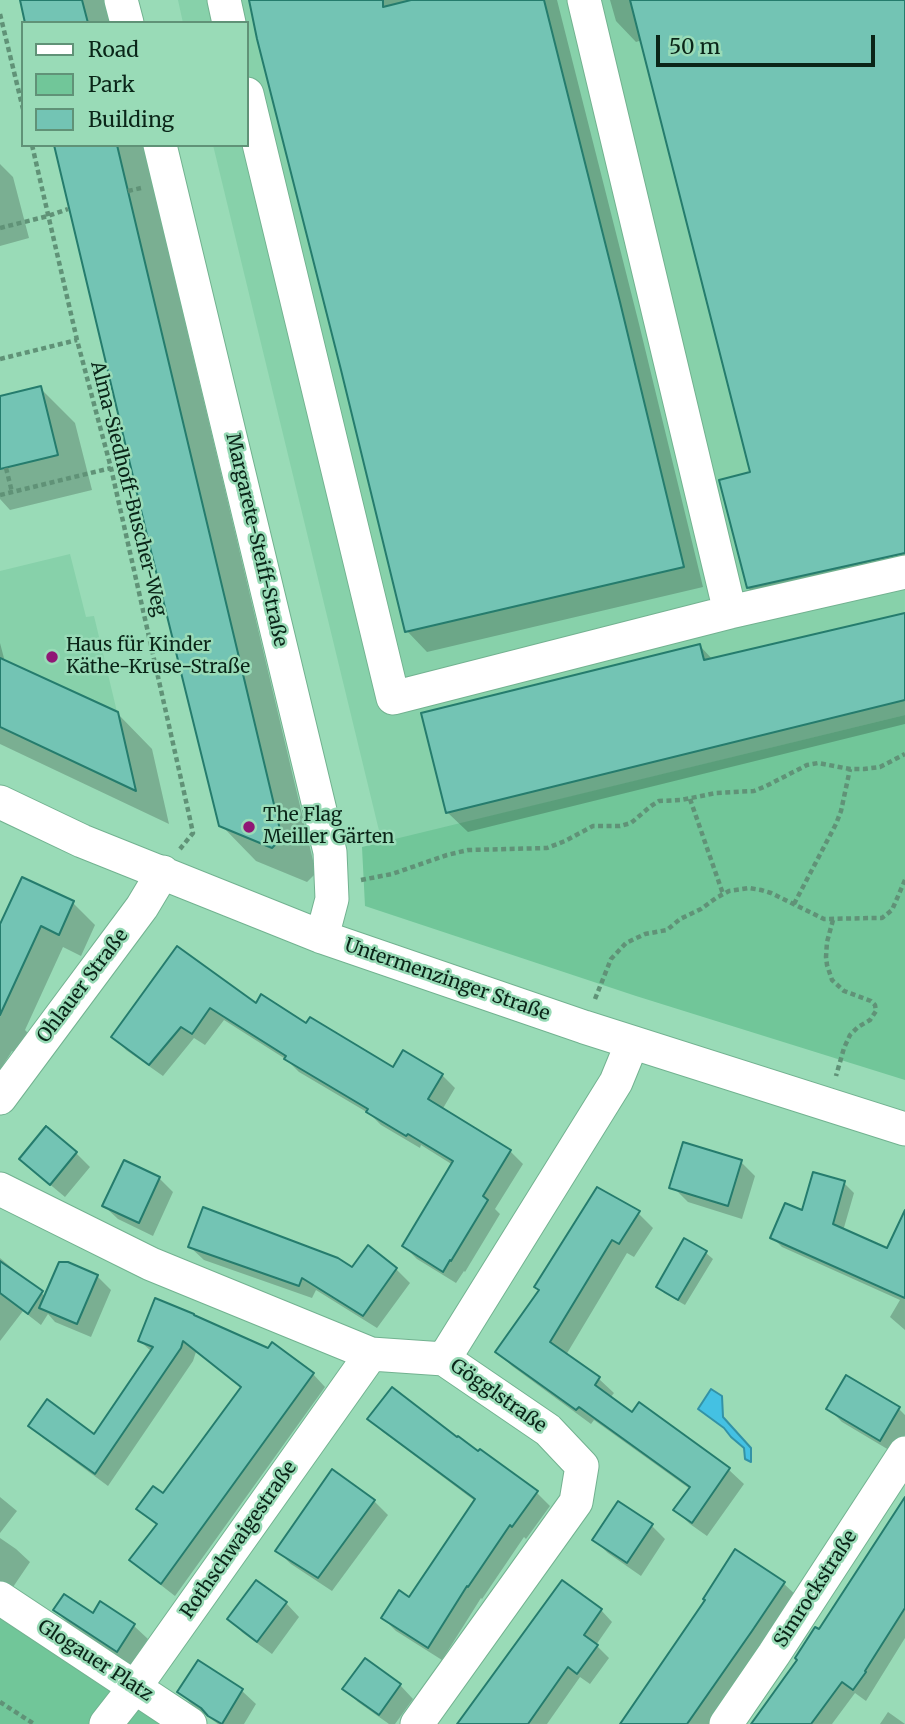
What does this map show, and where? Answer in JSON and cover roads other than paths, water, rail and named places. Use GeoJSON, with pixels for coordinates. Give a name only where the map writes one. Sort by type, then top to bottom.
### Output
{"type":"FeatureCollection","features":[{"type":"Feature","properties":{"kind":"street"},"geometry":{"type":"LineString","coordinates":[[121,0],[126,21]]}},
{"type":"Feature","properties":{"kind":"street"},"geometry":{"type":"LineString","coordinates":[[224,0],[229,21]]}},
{"type":"Feature","properties":{"kind":"street"},"geometry":{"type":"LineString","coordinates":[[584,0],[730,612]]}},
{"type":"Feature","properties":{"kind":"street"},"geometry":{"type":"LineString","coordinates":[[248,98],[393,698],[730,612],[905,572]]}},
{"type":"Feature","properties":{"kind":"street","name":"Margarete-Steiff-Straße"},"geometry":{"type":"LineString","coordinates":[[160,147],[330,852],[332,900],[322,936]]}},
{"type":"Feature","properties":{"kind":"street","name":"Untermenzinger Straße"},"geometry":{"type":"LineString","coordinates":[[0,802],[82,841],[322,936],[632,1043],[905,1129]]}},
{"type":"Feature","properties":{"kind":"street","name":"Ohlauer Straße"},"geometry":{"type":"LineString","coordinates":[[0,1098],[142,907],[163,873]]}},
{"type":"Feature","properties":{"kind":"street"},"geometry":{"type":"LineString","coordinates":[[444,1359],[616,1082],[632,1043]]}},
{"type":"Feature","properties":{"kind":"street","name":"Gögglstraße"},"geometry":{"type":"LineString","coordinates":[[0,1189],[151,1264],[371,1354],[444,1359],[548,1430],[582,1466],[576,1502],[417,1724]]}},
{"type":"Feature","properties":{"kind":"street","name":"Rothschwaigestraße"},"geometry":{"type":"LineString","coordinates":[[106,1724],[371,1354]]}},
{"type":"Feature","properties":{"kind":"street","name":"Simrockstraße"},"geometry":{"type":"LineString","coordinates":[[726,1724],[905,1453]]}},
{"type":"Feature","properties":{"kind":"street","name":"Glogauer Platz"},"geometry":{"type":"LineString","coordinates":[[0,1598],[190,1724]]}},
{"type":"Feature","properties":{"kind":"water"},"geometry":{"type":"Polygon","coordinates":[[[711,1389],[722,1396],[723,1417],[751,1448],[751,1462],[745,1459],[744,1448],[724,1428],[698,1409],[711,1389]]]}},
{"type":"Feature","properties":{"kind":"place","name":"Haus für Kinder Käthe-Kruse-Straße"},"geometry":{"type":"Point","coordinates":[52,657]}},
{"type":"Feature","properties":{"kind":"place","name":"The Flag Meiller Gärten"},"geometry":{"type":"Point","coordinates":[249,827]}}]}
